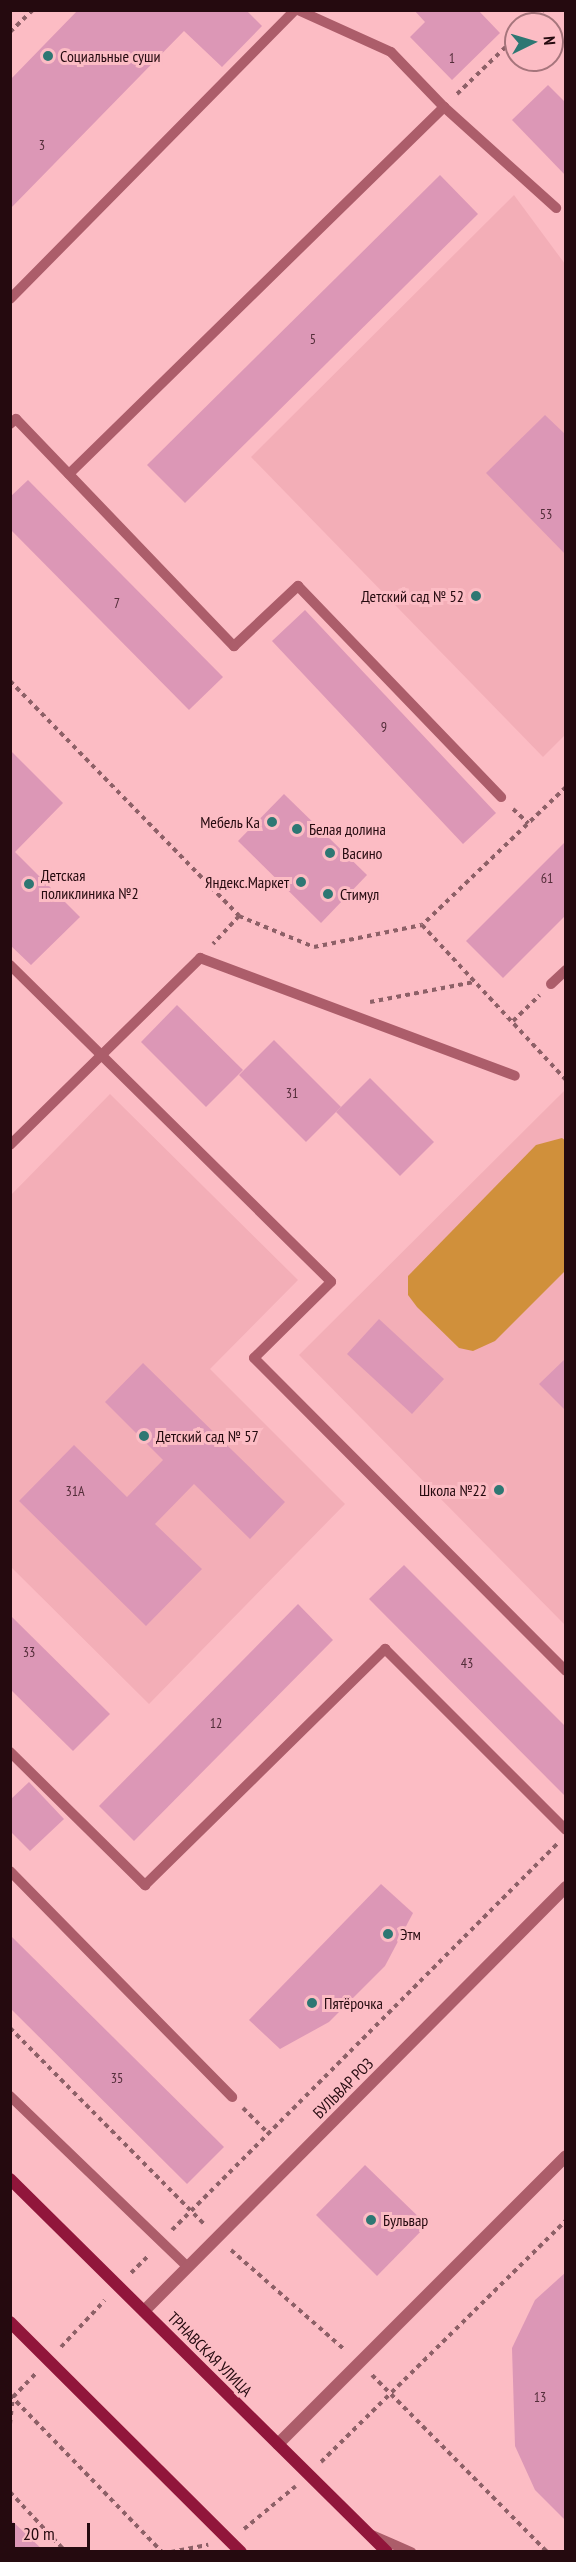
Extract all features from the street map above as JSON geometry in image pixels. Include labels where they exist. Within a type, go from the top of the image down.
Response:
[{"type":"main road","name":"ТРНАВСКАЯ УЛИЦА","points":[[10,2180],[387,2552]]},
{"type":"main road","points":[[10,2322],[241,2552]]},
{"type":"street","name":"БУЛЬВАР РОЗ","points":[[144,2311],[566,1887]]},
{"type":"street","points":[[278,2444],[566,2156]]},
{"type":"lane","points":[[10,299],[297,10],[391,52],[444,107],[556,208]]},
{"type":"lane","points":[[69,474],[444,107]]},
{"type":"lane","points":[[10,424],[16,419],[234,646],[298,586],[501,797]]},
{"type":"lane","points":[[10,1145],[200,958],[515,1076]]},
{"type":"lane","points":[[10,965],[331,1281],[254,1358],[566,1671]]},
{"type":"lane","points":[[551,984],[566,970]]},
{"type":"lane","points":[[10,1752],[145,1885],[385,1649],[566,1833]]},
{"type":"lane","points":[[10,1870],[232,2097]]},
{"type":"lane","points":[[10,2096],[188,2267]]},
{"type":"lane","points":[[369,2534],[411,2552]]},
{"type":"path","points":[[10,32],[33,10]]},
{"type":"path","points":[[444,107],[504,49]]},
{"type":"path","points":[[10,681],[239,916],[314,947],[422,925],[566,787]]},
{"type":"path","points":[[200,958],[239,916]]},
{"type":"path","points":[[422,925],[566,1080]]},
{"type":"path","points":[[335,1008],[475,982]]},
{"type":"path","points":[[513,1022],[551,984]]},
{"type":"path","points":[[10,2424],[12,2396],[190,2210],[566,1833]]},
{"type":"path","points":[[10,2028],[218,2239],[360,2363],[547,2552]]},
{"type":"path","points":[[232,2097],[268,2133]]},
{"type":"path","points":[[171,2552],[231,2541],[309,2474],[566,2220]]},
{"type":"path","points":[[12,2396],[162,2552]]},
{"type":"path","points":[[10,2492],[66,2552]]},
{"type":"shaded area","name":"Детский сад № 52","points":[[514,195],[565,264],[565,735],[543,757],[251,457]]},
{"type":"shaded area","name":"Школа №22","points":[[565,1090],[565,1625],[299,1355]]},
{"type":"shaded area","name":"Детский сад № 57","points":[[110,1094],[298,1280],[210,1369],[345,1504],[149,1704],[11,1567],[10,1196]]},
{"type":"shaded area","points":[[562,1138],[566,1141],[565,1271],[495,1341],[473,1351],[459,1348],[417,1307],[408,1295],[408,1276],[536,1145]]},
{"type":"building","points":[[78,10],[246,10],[262,26],[222,67],[184,31],[10,209],[10,80]]},
{"type":"building","points":[[414,10],[478,10],[500,33],[452,80],[410,37],[425,22]]},
{"type":"building","points":[[548,85],[566,103],[566,176],[512,120]]},
{"type":"building","points":[[440,175],[478,214],[185,503],[147,465]]},
{"type":"building","points":[[545,415],[566,435],[566,555],[486,473]]},
{"type":"building","points":[[28,480],[223,677],[189,710],[10,529],[10,497]]},
{"type":"building","points":[[305,610],[496,813],[463,844],[272,641]]},
{"type":"building","name":"Детская поликлиника №2","points":[[10,750],[63,803],[15,852],[80,917],[31,965],[10,945]]},
{"type":"building","points":[[284,794],[367,875],[321,923],[238,841]]},
{"type":"building","points":[[566,841],[566,915],[503,978],[466,941]]},
{"type":"building","points":[[177,1005],[243,1070],[206,1107],[141,1042]]},
{"type":"building","points":[[274,1040],[341,1107],[306,1142],[239,1075]]},
{"type":"building","points":[[370,1078],[434,1142],[400,1176],[336,1112]]},
{"type":"building","points":[[379,1319],[444,1379],[412,1414],[347,1354]]},
{"type":"building","points":[[566,1358],[566,1411],[539,1384]]},
{"type":"building","points":[[143,1363],[285,1502],[250,1539],[194,1484],[155,1524],[202,1569],[146,1626],[19,1501],[74,1445],[127,1497],[163,1460],[105,1402]]},
{"type":"building","points":[[404,1565],[566,1727],[566,1797],[369,1599]]},
{"type":"building","points":[[298,1604],[333,1640],[134,1841],[99,1806]]},
{"type":"building","points":[[10,1615],[110,1714],[73,1751],[10,1689]]},
{"type":"building","points":[[29,1782],[64,1819],[30,1851],[10,1831],[10,1800]]},
{"type":"building","points":[[381,1884],[413,1913],[385,1966],[329,2022],[280,2049],[249,2020]]},
{"type":"building","points":[[10,1935],[224,2147],[187,2184],[10,2008]]},
{"type":"building","name":"Бульвар","points":[[365,2165],[427,2225],[377,2276],[316,2215]]},
{"type":"building","points":[[566,2272],[566,2521],[535,2490],[515,2446],[512,2348],[535,2300]]},
{"type":"building","points":[[10,2519],[45,2552],[10,2552]]},
{"type":"place","name":"Социальные суши","points":[[48,56]]},
{"type":"place","name":"Детский сад № 52","points":[[476,596]]},
{"type":"place","name":"Мебель Ка","points":[[272,822]]},
{"type":"place","name":"Белая долина","points":[[297,829]]},
{"type":"place","name":"Васино","points":[[330,853]]},
{"type":"place","name":"Яндекс.Маркет","points":[[301,882]]},
{"type":"place","name":"Детская поликлиника №2","points":[[29,884]]},
{"type":"place","name":"Стимул","points":[[328,894]]},
{"type":"place","name":"Детский сад № 57","points":[[144,1436]]},
{"type":"place","name":"Школа №22","points":[[499,1490]]},
{"type":"place","name":"Этм","points":[[388,1934]]},
{"type":"place","name":"Пятёрочка","points":[[312,2003]]},
{"type":"place","name":"Бульвар","points":[[371,2220]]}]
